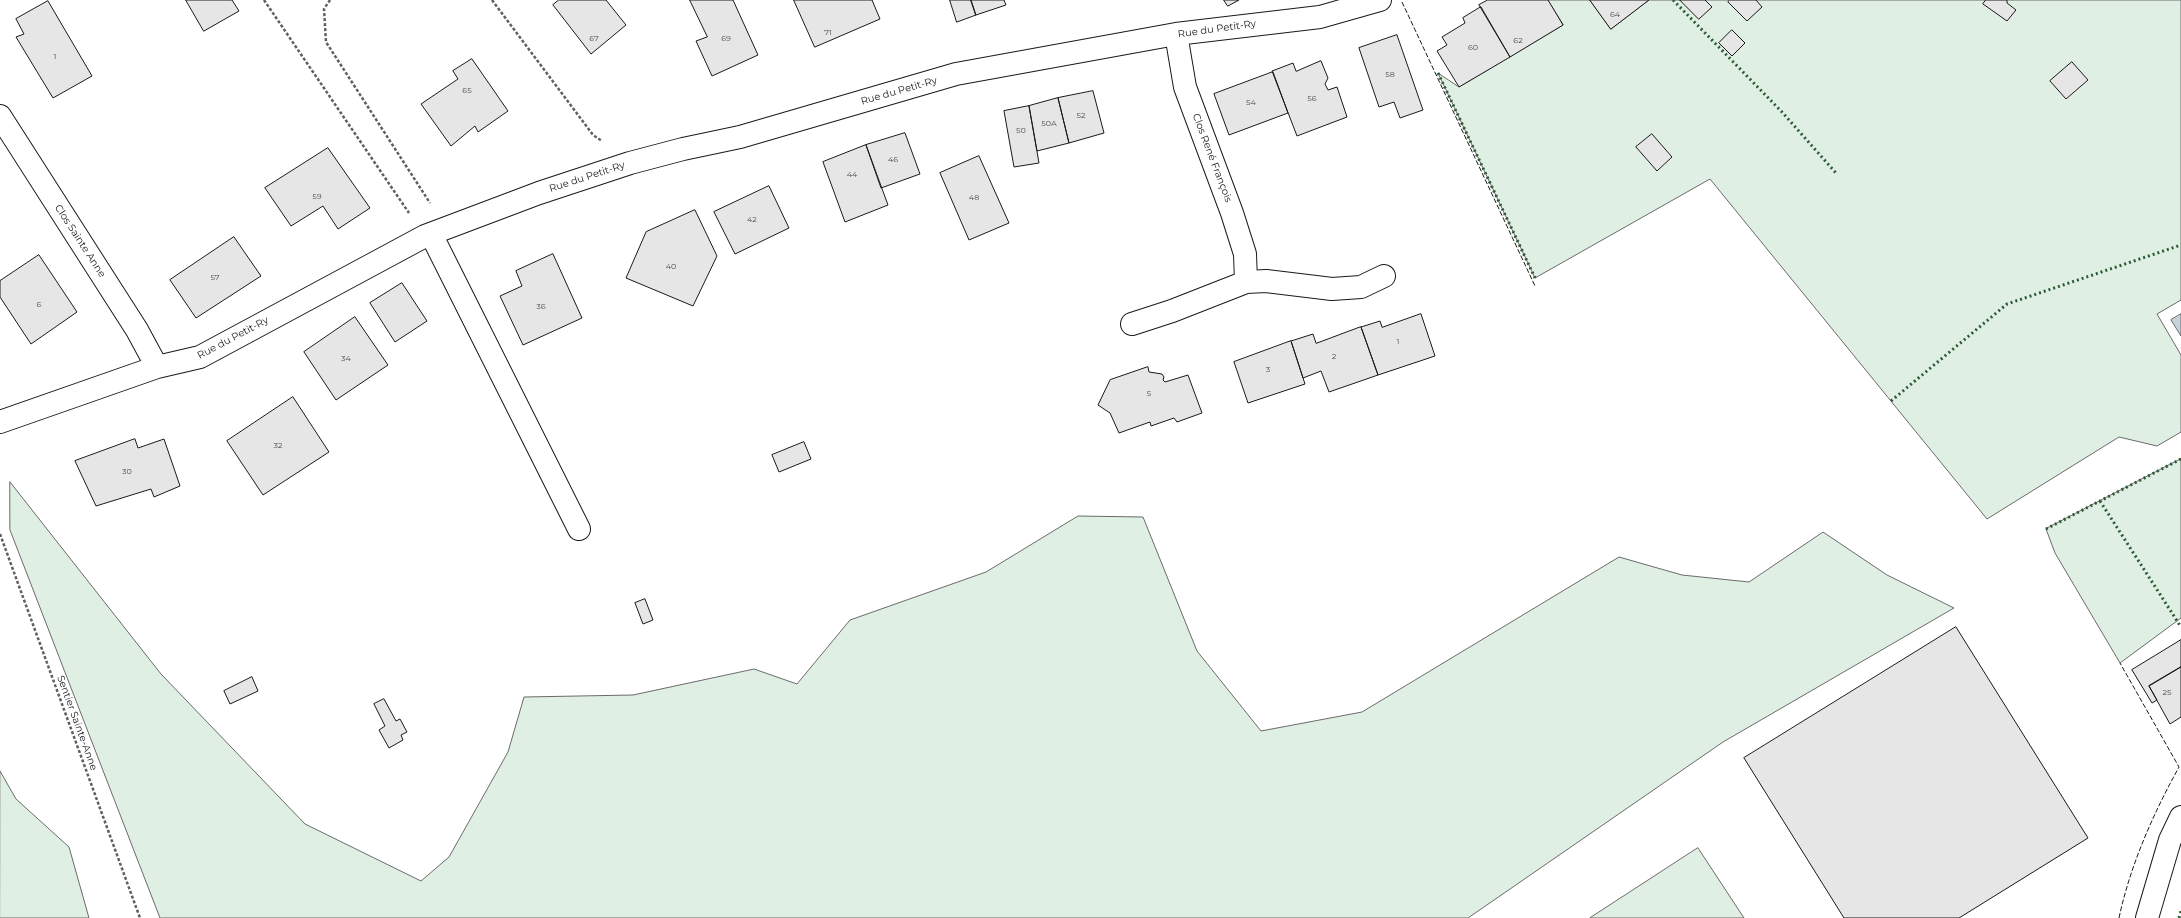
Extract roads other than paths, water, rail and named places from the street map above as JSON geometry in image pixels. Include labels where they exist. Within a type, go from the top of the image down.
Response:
[{"type":"street","name":"Rue du Petit-Ry","points":[[0,422],[157,367],[200,357],[434,233],[540,193],[630,163],[683,149],[740,137],[956,74],[1176,34],[1320,17],[1380,0]]},
{"type":"street","name":"Clos René François","points":[[1176,34],[1185,87],[1232,213],[1245,254],[1246,282]]},
{"type":"street","name":"Clos Sainte Anne","points":[[0,116],[137,330],[157,367]]},
{"type":"street","points":[[434,233],[578,529]]},
{"type":"street","points":[[1132,324],[1172,311],[1246,282],[1266,281],[1339,288],[1361,287],[1384,276]]},
{"type":"street","points":[[2147,918],[2170,840],[2181,818]]}]
